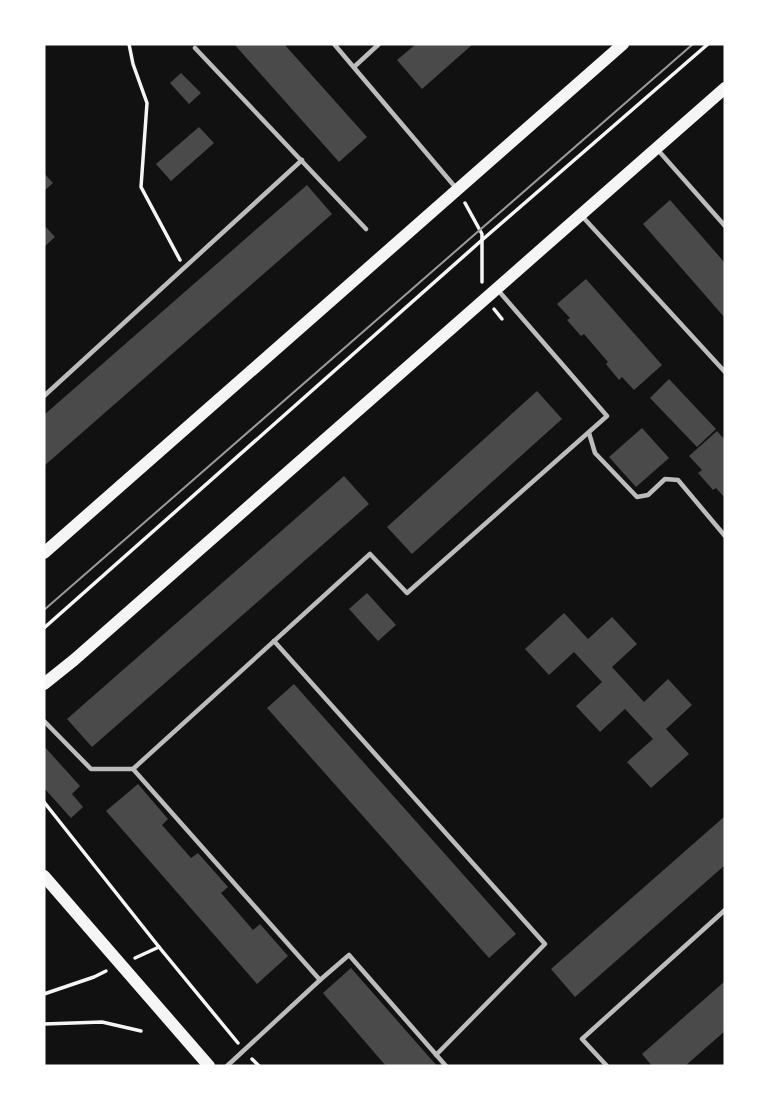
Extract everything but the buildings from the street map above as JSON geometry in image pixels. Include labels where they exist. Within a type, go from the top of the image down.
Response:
[{"type":"main road","points":[[44,553],[622,44]]},
{"type":"main road","points":[[44,684],[85,651],[725,88]]},
{"type":"main road","points":[[44,876],[209,1066]]},
{"type":"lane","points":[[334,44],[457,189]]},
{"type":"lane","points":[[354,67],[379,44]]},
{"type":"lane","points":[[195,48],[366,229]]},
{"type":"lane","points":[[657,148],[725,226]]},
{"type":"lane","points":[[44,396],[302,160]]},
{"type":"lane","points":[[581,215],[725,372]]},
{"type":"lane","points":[[44,721],[91,769],[133,769],[370,554],[407,593],[607,416],[497,289]]},
{"type":"lane","points":[[589,432],[595,453],[637,497],[648,495],[665,479],[678,480],[725,536]]},
{"type":"lane","points":[[274,641],[545,944],[436,1055]]},
{"type":"lane","points":[[133,769],[320,980]]},
{"type":"lane","points":[[607,1066],[582,1039],[725,910]]},
{"type":"lane","points":[[227,1066],[349,955],[446,1066]]},
{"type":"path","points":[[130,44],[147,103],[141,187],[184,267]]},
{"type":"path","points":[[44,628],[708,44]]},
{"type":"path","points":[[457,189],[482,234],[482,296],[502,319]]},
{"type":"path","points":[[44,802],[159,947],[259,1066]]},
{"type":"path","points":[[44,994],[94,977],[159,947]]},
{"type":"path","points":[[44,1024],[102,1022],[141,1031]]},
{"type":"tram line","points":[[44,610],[693,44]]}]
